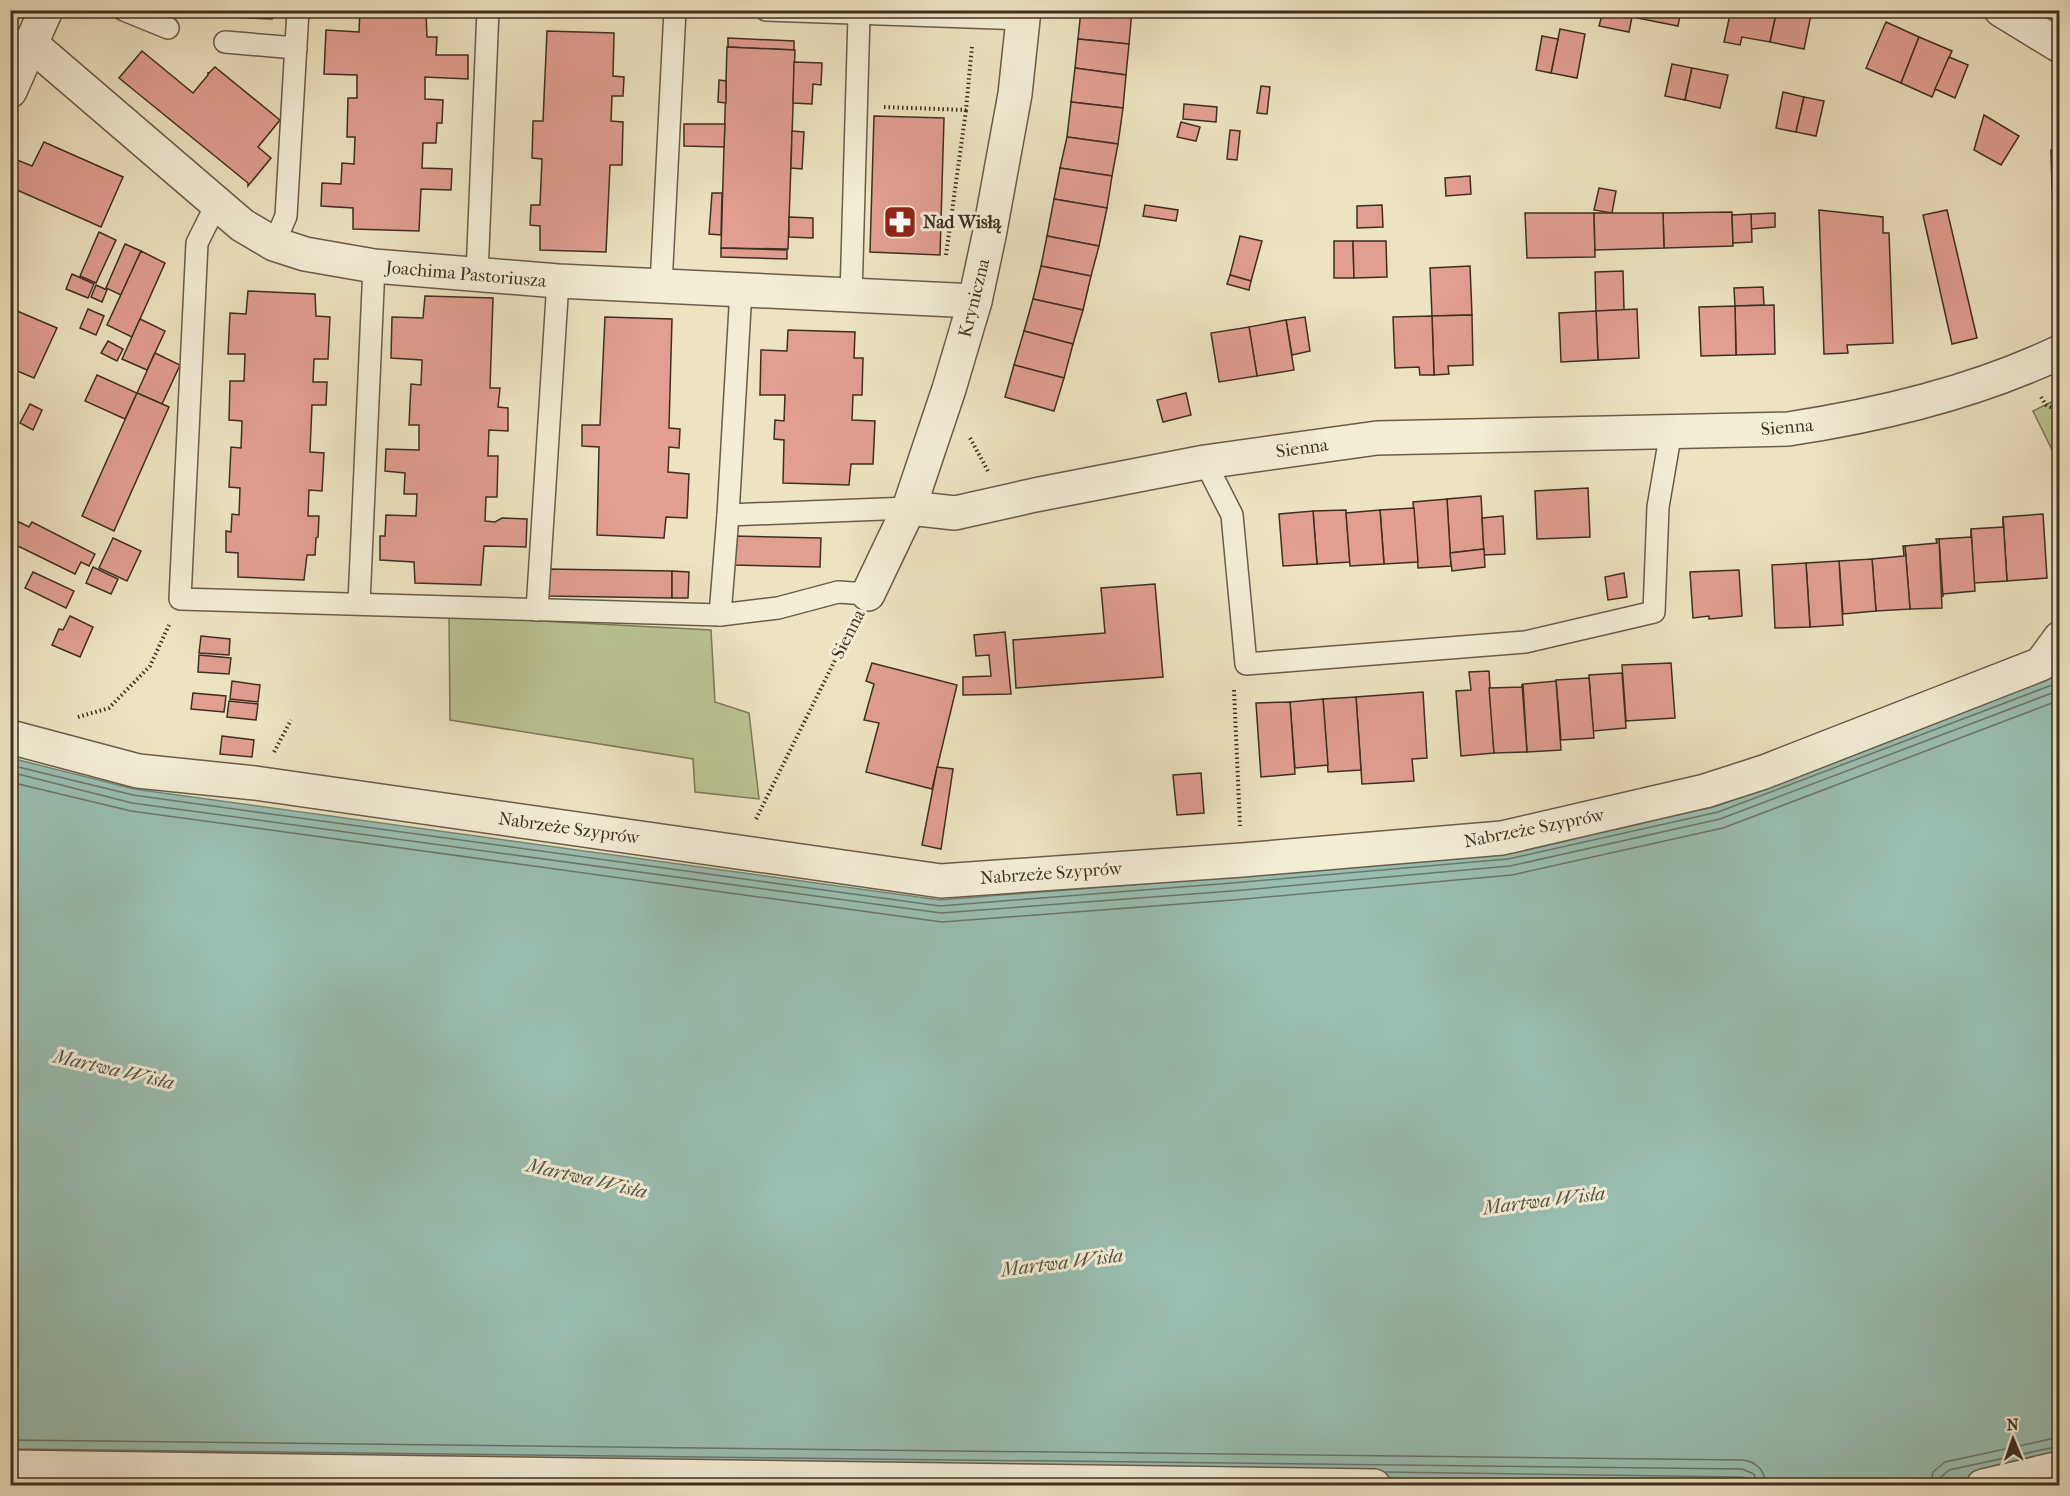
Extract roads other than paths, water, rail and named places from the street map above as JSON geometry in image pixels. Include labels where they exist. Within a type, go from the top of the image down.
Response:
[{"type":"street","points":[[10,91],[46,10]]},
{"type":"street","points":[[2001,10],[2060,46]]},
{"type":"street","name":"Kryniczna","points":[[909,508],[975,301],[1015,94],[1024,15]]},
{"type":"street","name":"Joachima Pastoriusza","points":[[31,44],[242,225],[274,244],[306,254],[374,266],[558,281],[975,301]]},
{"type":"street","name":"Sienna","points":[[868,594],[909,508],[955,513],[1205,462],[1377,438],[1788,429],[1842,421],[1908,406],[1973,387],[2023,369],[2060,352]]},
{"type":"street","name":"Nabrzeże Szyprów","points":[[10,737],[138,771],[255,783],[941,881],[1242,860],[1502,838],[1696,793],[1764,772],[2041,664],[2060,638]]},
{"type":"street","points":[[10,1467],[1374,1485]]},
{"type":"street","points":[[1983,1485],[2060,1468]]},
{"type":"lane","points":[[124,10],[168,28]]},
{"type":"lane","points":[[274,244],[286,216],[298,10]]},
{"type":"lane","points":[[477,274],[488,10]]},
{"type":"lane","points":[[661,285],[675,10]]},
{"type":"lane","points":[[766,10],[975,18],[1024,15]]},
{"type":"lane","points":[[851,296],[859,15]]},
{"type":"lane","points":[[225,42],[296,48]]},
{"type":"lane","points":[[217,203],[197,243],[180,599],[720,615],[778,608],[838,592],[868,594]]},
{"type":"lane","points":[[359,603],[374,266]]},
{"type":"lane","points":[[537,610],[558,281]]},
{"type":"lane","points":[[720,615],[741,290]]},
{"type":"lane","points":[[1205,462],[1232,515],[1246,664],[1525,642],[1654,612],[1659,507],[1671,431]]},
{"type":"lane","points":[[728,515],[909,508]]},
{"type":"water","name":"Martwa Wisła","points":[[2059,675],[2059,1459],[1943,1485],[11,1462],[11,758],[134,789],[940,900],[1507,853],[1717,806]]},
{"type":"place","name":"Nad Wisłą","points":[[900,222]]}]
